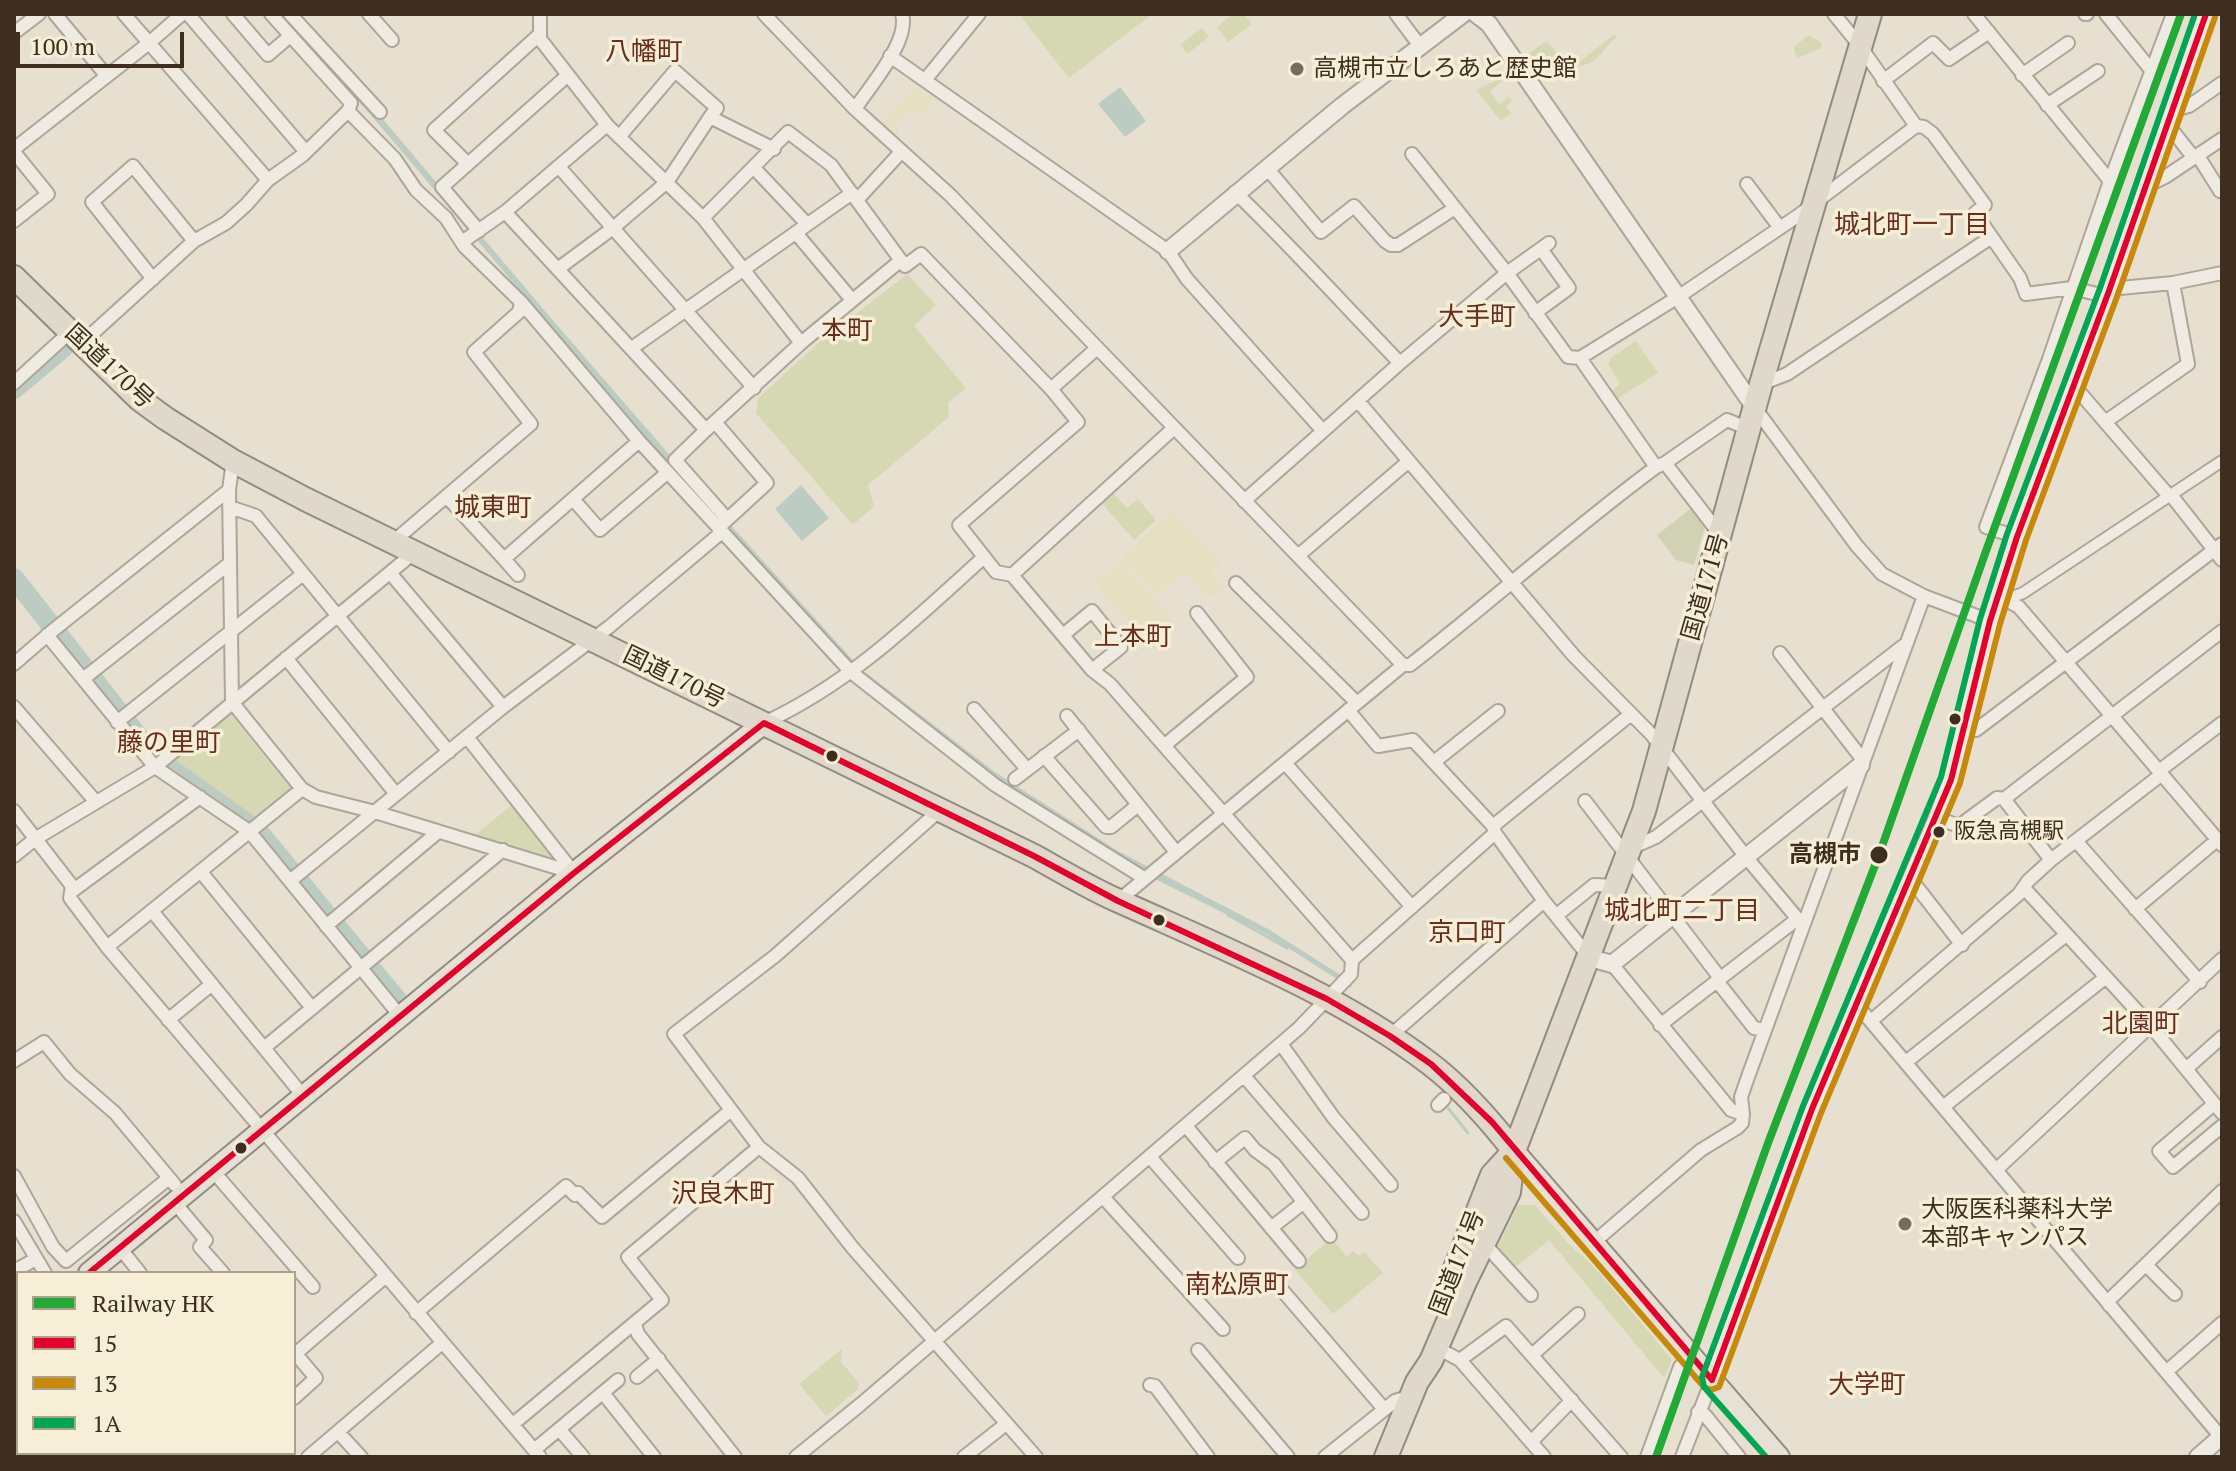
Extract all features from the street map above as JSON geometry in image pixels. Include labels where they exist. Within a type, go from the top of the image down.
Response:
[{"type":"highway","name":"国道171号","points":[[1386,1457],[1414,1389],[1437,1348],[1509,1192],[1514,1151],[1630,852],[1662,748],[1761,384],[1870,14]]},
{"type":"highway","name":"国道170号","points":[[14,277],[139,399],[233,461],[1118,901],[1339,987],[1390,1036],[1431,1064],[1465,1095],[1492,1122],[1514,1151]]},
{"type":"highway","name":"国道171号","points":[[1414,1389],[1426,1345],[1492,1175],[1514,1151]]},
{"type":"main road","points":[[92,1271],[120,1248],[173,1188],[213,1171],[574,873],[764,723]]},
{"type":"main road","points":[[1514,1151],[1779,1457]]},
{"type":"street","points":[[14,33],[39,14]]},
{"type":"street","points":[[55,14],[106,75]]},
{"type":"street","points":[[124,14],[268,180]]},
{"type":"street","points":[[14,221],[48,194],[15,148],[185,14],[306,152]]},
{"type":"street","points":[[233,14],[268,55],[304,29]]},
{"type":"street","points":[[369,14],[392,40]]},
{"type":"street","points":[[540,14],[540,39],[607,125],[703,218],[801,343]]},
{"type":"street","points":[[764,14],[855,109],[950,195],[1403,665]]},
{"type":"street","points":[[855,109],[902,35],[902,14]]},
{"type":"street","points":[[1396,14],[1420,46]]},
{"type":"street","points":[[1168,251],[1266,167],[1463,14]]},
{"type":"street","points":[[1476,14],[1489,24],[1678,297],[1752,419],[1857,546],[1882,574],[1924,596],[1990,621]]},
{"type":"street","points":[[1834,14],[1916,126]]},
{"type":"street","points":[[1974,14],[2110,181]]},
{"type":"street","points":[[2106,14],[2151,70]]},
{"type":"street","points":[[2017,537],[1986,527],[2171,20],[2159,14]]},
{"type":"street","points":[[1682,1457],[1812,1109],[1951,780],[1990,621],[2017,537],[2075,387],[2206,14]]},
{"type":"street","points":[[925,80],[977,15]]},
{"type":"street","points":[[14,383],[153,279],[194,241],[226,223],[268,180],[306,152],[348,111],[351,103],[292,38],[282,16]]},
{"type":"street","points":[[282,16],[304,29],[380,112]]},
{"type":"street","points":[[1883,81],[1933,43],[1949,59],[1989,32]]},
{"type":"street","points":[[468,164],[434,130],[540,34]]},
{"type":"street","points":[[2022,75],[2068,43]]},
{"type":"street","points":[[890,56],[1168,251],[1187,279],[1323,431]]},
{"type":"street","points":[[325,73],[336,64]]},
{"type":"street","points":[[559,268],[667,182],[717,108],[675,71],[619,137]]},
{"type":"street","points":[[2047,105],[2098,71]]},
{"type":"street","points":[[479,231],[442,187],[568,75]]},
{"type":"street","points":[[2171,118],[2222,83]]},
{"type":"street","points":[[346,97],[357,88]]},
{"type":"street","points":[[348,111],[395,159],[416,190],[446,218],[462,242],[521,302],[667,473],[722,527],[851,672],[995,785],[1148,874]]},
{"type":"street","points":[[710,117],[774,149]]},
{"type":"street","points":[[2171,118],[2222,190]]},
{"type":"street","points":[[462,242],[560,168],[607,125]]},
{"type":"street","points":[[1412,154],[1507,273],[1568,357],[1580,358],[1678,297],[1815,203],[1916,126],[1924,127],[1933,134],[1985,205],[1975,213],[2020,278],[2026,294],[2072,288],[2101,295],[2120,288],[2173,283],[2222,273]]},
{"type":"street","points":[[703,218],[788,132],[831,165],[905,266],[921,254],[1051,389],[1078,422],[959,525],[996,572],[1012,575],[1092,670],[1110,684],[1165,745],[1352,960]]},
{"type":"street","points":[[2146,186],[2222,139]]},
{"type":"street","points":[[632,348],[807,224],[855,196],[901,152]]},
{"type":"street","points":[[153,279],[92,202],[133,166],[194,241]]},
{"type":"street","points":[[1266,167],[1321,232],[1354,206],[1385,241],[1398,245],[1455,208]]},
{"type":"street","points":[[560,168],[754,388]]},
{"type":"street","points":[[754,168],[807,224]]},
{"type":"street","points":[[1747,184],[1780,228]]},
{"type":"street","points":[[1235,192],[1400,363]]},
{"type":"street","points":[[294,878],[503,707],[593,638],[722,527],[767,483],[632,348],[505,212]]},
{"type":"street","points":[[796,233],[852,300]]},
{"type":"street","points":[[1761,384],[1787,374],[1987,240],[1994,240]]},
{"type":"street","points":[[1244,501],[1400,363],[1507,273],[1545,246],[1569,288],[1535,313]]},
{"type":"street","points":[[722,527],[675,460],[801,343],[900,261]]},
{"type":"street","points":[[2105,422],[2188,364],[2173,283]]},
{"type":"street","points":[[394,541],[531,424],[474,352],[519,312],[521,302]]},
{"type":"street","points":[[1051,389],[1096,349]]},
{"type":"street","points":[[1580,358],[1660,465],[1721,535]]},
{"type":"street","points":[[1962,730],[1976,730],[2219,551],[2075,387]]},
{"type":"street","points":[[1358,401],[1574,656],[1662,748],[1799,922]]},
{"type":"street","points":[[1118,901],[1403,665],[1410,665],[1660,465],[1727,420],[1752,419]]},
{"type":"street","points":[[1012,575],[1174,428]]},
{"type":"street","points":[[504,559],[639,441]]},
{"type":"street","points":[[233,461],[229,490],[232,702],[302,789],[316,797],[574,873]]},
{"type":"street","points":[[1299,555],[1409,461]]},
{"type":"street","points":[[1996,603],[2023,593],[2222,461]]},
{"type":"street","points":[[573,499],[600,530],[667,473]]},
{"type":"street","points":[[14,664],[229,490]]},
{"type":"street","points":[[447,497],[518,575]]},
{"type":"street","points":[[230,507],[256,516],[449,752]]},
{"type":"street","points":[[14,856],[35,839],[159,763],[416,551]]},
{"type":"street","points":[[764,723],[799,706],[868,660],[984,557]]},
{"type":"street","points":[[87,676],[230,563]]},
{"type":"street","points":[[121,719],[303,574]]},
{"type":"street","points":[[391,574],[503,707]]},
{"type":"street","points":[[1236,583],[1353,707],[1378,746],[1413,740],[1494,829],[1544,901],[1590,958],[1612,964],[1731,1110],[1743,1114]]},
{"type":"street","points":[[1593,1243],[1701,1150],[1742,1123],[1741,1097],[1799,922],[1924,596]]},
{"type":"street","points":[[1996,603],[2008,601],[2019,607],[2219,838],[2135,909]]},
{"type":"street","points":[[1063,635],[1092,611],[1121,647],[1092,670]]},
{"type":"street","points":[[1165,745],[1247,677],[1197,613]]},
{"type":"street","points":[[51,631],[159,763],[200,797],[253,828],[365,965],[401,1017]]},
{"type":"street","points":[[2004,799],[2222,631]]},
{"type":"street","points":[[1630,852],[1656,837],[1907,643]]},
{"type":"street","points":[[1780,653],[1862,762]]},
{"type":"street","points":[[286,658],[396,794]]},
{"type":"street","points":[[14,707],[96,802]]},
{"type":"street","points":[[974,709],[1027,769]]},
{"type":"street","points":[[1434,762],[1498,711]]},
{"type":"street","points":[[796,1457],[1281,1044],[1351,974],[1352,960],[1494,829],[1631,714]]},
{"type":"street","points":[[1067,716],[1176,852]]},
{"type":"street","points":[[1871,1021],[1962,945],[2051,860],[2222,723]]},
{"type":"street","points":[[1015,779],[1079,730]]},
{"type":"street","points":[[467,737],[574,873]]},
{"type":"street","points":[[1044,756],[1106,827],[1111,827],[1138,805]]},
{"type":"street","points":[[1612,964],[1862,762]]},
{"type":"street","points":[[1285,763],[1412,907]]},
{"type":"street","points":[[107,947],[302,789]]},
{"type":"street","points":[[71,892],[200,797]]},
{"type":"street","points":[[1937,818],[1959,826],[1997,798],[2004,799],[2051,860]]},
{"type":"street","points":[[1585,801],[1630,852],[1754,1028],[1765,1030]]},
{"type":"street","points":[[940,810],[775,956],[674,1034],[759,1147],[798,1178],[933,1342],[1036,1457]]},
{"type":"street","points":[[14,811],[72,886],[70,898],[107,947],[537,1453],[559,1429],[618,1380]]},
{"type":"street","points":[[330,922],[438,832]]},
{"type":"street","points":[[2076,841],[2200,982]]},
{"type":"street","points":[[264,1048],[503,850]]},
{"type":"street","points":[[201,872],[312,1008]]},
{"type":"street","points":[[1910,878],[1962,945]]},
{"type":"street","points":[[1557,915],[1594,885],[1618,886]]},
{"type":"street","points":[[2024,888],[2150,1025],[2218,1109],[2159,1151],[2173,1167],[2222,1126]]},
{"type":"street","points":[[1390,1036],[1544,901]]},
{"type":"street","points":[[152,911],[304,1097]]},
{"type":"street","points":[[1660,1025],[1718,979],[1799,922]]},
{"type":"street","points":[[1906,1062],[2066,935]]},
{"type":"street","points":[[1996,1170],[2222,959]]},
{"type":"street","points":[[1943,1107],[2106,977]]},
{"type":"street","points":[[168,1020],[212,984]]},
{"type":"street","points":[[1857,1005],[2221,1437]]},
{"type":"street","points":[[2186,1069],[2222,1037]]},
{"type":"street","points":[[14,1061],[44,1042],[70,1074],[115,1113],[173,1188],[206,1240],[200,1247],[221,1271]]},
{"type":"street","points":[[1281,1044],[1333,1117],[1391,1185]]},
{"type":"street","points":[[1244,1076],[1362,1213]]},
{"type":"street","points":[[416,1313],[566,1186],[575,1195],[578,1193],[602,1217],[731,1110]]},
{"type":"street","points":[[1186,1126],[1299,1261]]},
{"type":"street","points":[[1215,1162],[1245,1138],[1274,1164],[1330,1236]]},
{"type":"street","points":[[513,1424],[662,1300],[628,1257],[759,1147]]},
{"type":"street","points":[[1150,1157],[1238,1258]]},
{"type":"street","points":[[213,1171],[313,1287]]},
{"type":"street","points":[[14,1176],[53,1247],[66,1261],[173,1188]]},
{"type":"street","points":[[2107,1302],[2222,1191]]},
{"type":"street","points":[[1103,1197],[1223,1329]]},
{"type":"street","points":[[1271,1228],[1304,1202]]},
{"type":"street","points":[[14,1221],[44,1271]]},
{"type":"street","points":[[1482,1246],[1491,1251],[1531,1295]]},
{"type":"street","points":[[120,1248],[138,1271]]},
{"type":"street","points":[[14,1271],[36,1259]]},
{"type":"street","points":[[2146,1265],[2175,1294]]},
{"type":"street","points":[[296,1352],[385,1277]]},
{"type":"street","points":[[1276,1283],[1384,1409]]},
{"type":"street","points":[[2107,1302],[2221,1437]]},
{"type":"street","points":[[1532,1355],[1578,1314]]},
{"type":"street","points":[[2166,1372],[2222,1323]]},
{"type":"street","points":[[635,1324],[638,1334],[735,1457]]},
{"type":"street","points":[[1460,1360],[1506,1326],[1621,1457]]},
{"type":"street","points":[[308,1457],[442,1343]]},
{"type":"street","points":[[1437,1348],[1460,1360],[1544,1457]]},
{"type":"street","points":[[1198,1350],[1288,1457]]},
{"type":"street","points":[[296,1356],[316,1378],[296,1396]]},
{"type":"street","points":[[1647,1457],[1680,1367],[1691,1356]]},
{"type":"street","points":[[637,1377],[659,1359]]},
{"type":"street","points":[[1150,1385],[1155,1386],[1208,1457]]},
{"type":"street","points":[[1325,1457],[1414,1389]]},
{"type":"street","points":[[603,1393],[654,1457]]},
{"type":"street","points":[[1531,1442],[1572,1400]]},
{"type":"street","points":[[1698,1412],[1705,1415],[1739,1457]]},
{"type":"street","points":[[964,1457],[1006,1424]]},
{"type":"street","points":[[559,1429],[583,1457]]},
{"type":"street","points":[[338,1432],[361,1457]]},
{"type":"street","points":[[2198,1457],[2221,1437]]},
{"type":"shaded area","points":[[278,14],[288,14],[371,105],[718,511],[861,669],[995,772],[1118,851],[1268,929],[1350,981],[1352,987],[1266,934],[1143,873],[996,780],[860,676],[640,432],[370,114]]},
{"type":"shaded area","points":[[916,85],[933,97],[921,114],[907,111],[896,121],[898,132],[894,136],[882,124]]},
{"type":"shaded area","points":[[1120,87],[1146,121],[1125,137],[1098,104]]},
{"type":"shaded area","points":[[801,485],[829,518],[802,541],[775,509]]},
{"type":"shaded area","points":[[1173,511],[1221,564],[1211,572],[1224,587],[1211,599],[1185,570],[1156,596],[1121,557]]},
{"type":"shaded area","points":[[1121,560],[1178,627],[1151,649],[1095,582]]},
{"type":"green space","points":[[1019,14],[1152,14],[1069,78]]},
{"type":"green space","points":[[1233,14],[1244,14],[1252,24],[1228,42],[1217,27]]},
{"type":"green space","points":[[1202,28],[1209,37],[1187,54],[1180,45]]},
{"type":"green space","points":[[1615,34],[1617,37],[1589,64],[1574,66]]},
{"type":"green space","points":[[1809,35],[1822,43],[1821,48],[1798,58],[1794,52],[1795,46]]},
{"type":"green space","points":[[1546,41],[1558,54],[1538,69],[1528,54]]},
{"type":"green space","points":[[1500,78],[1501,82],[1490,91],[1499,105],[1509,97],[1512,101],[1506,106],[1511,114],[1501,121],[1476,90]]},
{"type":"green space","points":[[907,274],[936,305],[914,326],[966,388],[948,403],[949,417],[868,485],[874,506],[853,525],[756,413],[758,398],[815,346]]},
{"type":"green space","points":[[1636,341],[1658,373],[1617,399],[1612,391],[1620,384],[1608,364],[1612,357]]},
{"type":"green space","points":[[1112,492],[1127,508],[1138,499],[1156,520],[1134,540],[1101,502]]},
{"type":"green space","points":[[1694,506],[1706,523],[1694,565],[1676,560],[1657,535]]},
{"type":"green space","points":[[226,715],[231,715],[290,787],[290,792],[254,820],[168,763]]},
{"type":"green space","points":[[513,804],[554,854],[550,858],[475,835]]},
{"type":"green space","points":[[1518,1205],[1535,1205],[1596,1269],[1672,1360],[1664,1378],[1549,1240],[1512,1270],[1496,1251]]},
{"type":"green space","points":[[1331,1239],[1347,1256],[1353,1251],[1359,1256],[1364,1252],[1383,1273],[1333,1314],[1294,1269]]},
{"type":"green space","points":[[842,1349],[841,1362],[859,1383],[857,1390],[826,1416],[799,1384]]},
{"type":"waterway","points":[[14,389],[63,348]]},
{"type":"waterway","points":[[14,578],[155,758],[259,832],[399,1002]]},
{"type":"waterway","points":[[1228,915],[1287,948]]},
{"type":"waterway","points":[[1448,1108],[1468,1133]]},
{"type":"rail line","name":"HK","points":[[1656,1457],[1768,1143],[1879,855],[2181,14]]},
{"type":"transit line","name":"1A","points":[[1766,1457],[1704,1387],[1702,1377],[1803,1106],[1941,777],[1980,619],[2007,534],[2100,288],[2195,14]]},
{"type":"transit line","name":"15","points":[[91,1271],[574,873],[764,723],[1034,856],[1118,901],[1327,999],[1431,1064],[1492,1122],[1712,1380],[1812,1109],[1951,780],[1990,621],[2017,537],[2109,291],[2206,14]]},
{"type":"transit line","name":"13","points":[[1506,1158],[1704,1387],[1711,1390],[1719,1387],[1821,1113],[1960,783],[2000,624],[2026,540],[2118,294],[2215,17]]},
{"type":"place","name":"高槻市立しろあと歴史館","points":[[1297,69]]},
{"type":"place","name":"阪急高槻駅","points":[[1939,832]]},
{"type":"place","name":"高槻市","points":[[1879,855]]},
{"type":"place","name":"大阪医科薬科大学 本部キャンパス","points":[[1905,1224]]},
{"type":"district","name":"八幡町","points":[[644,53]]},
{"type":"district","name":"城北町一丁目","points":[[1912,226]]},
{"type":"district","name":"大手町","points":[[1477,318]]},
{"type":"district","name":"本町","points":[[847,332]]},
{"type":"district","name":"城東町","points":[[493,509]]},
{"type":"district","name":"上本町","points":[[1133,638]]},
{"type":"district","name":"藤の里町","points":[[169,744]]},
{"type":"district","name":"城北町二丁目","points":[[1682,912]]},
{"type":"district","name":"京口町","points":[[1467,934]]},
{"type":"district","name":"北園町","points":[[2141,1025]]},
{"type":"district","name":"沢良木町","points":[[723,1195]]},
{"type":"district","name":"南松原町","points":[[1237,1286]]},
{"type":"district","name":"大学町","points":[[1867,1386]]}]
